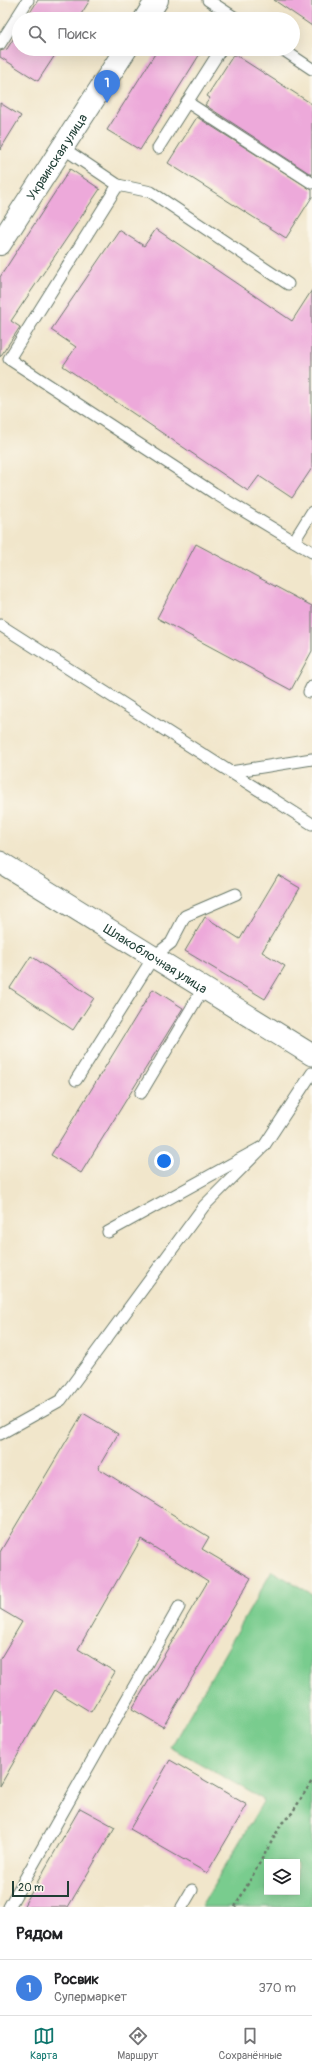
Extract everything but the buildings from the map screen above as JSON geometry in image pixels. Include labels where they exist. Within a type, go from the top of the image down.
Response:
[{"type":"main road","points":[[149,12],[157,0]]},
{"type":"main road","name":"Украинская улица","points":[[0,244],[122,56]]},
{"type":"street","name":"Шлакоблочная улица","points":[[2,867],[154,956],[312,1055]]},
{"type":"lane","points":[[20,12],[28,0]]},
{"type":"lane","points":[[208,0],[226,12]]},
{"type":"lane","points":[[0,44],[12,25]]},
{"type":"lane","points":[[158,148],[217,56]]},
{"type":"lane","points":[[292,56],[312,69]]},
{"type":"lane","points":[[187,102],[312,183]]},
{"type":"lane","points":[[63,148],[118,184],[151,192],[288,284]]},
{"type":"lane","points":[[118,184],[9,359],[214,493],[312,552]]},
{"type":"lane","points":[[294,540],[312,512]]},
{"type":"lane","points":[[0,625],[312,824]]},
{"type":"lane","points":[[231,772],[312,759]]},
{"type":"lane","points":[[76,1080],[154,956],[171,943],[185,916],[236,894]]},
{"type":"lane","points":[[140,1093],[204,987]]},
{"type":"lane","points":[[0,1434],[61,1400],[204,1206],[264,1146],[312,1072]]},
{"type":"lane","points":[[108,1232],[264,1146]]},
{"type":"lane","points":[[9,1907],[179,1607]]},
{"type":"lane","points":[[182,1907],[192,1890]]},
{"type":"path","points":[[235,1907],[282,1823],[292,1813],[312,1781]]},
{"type":"green space","points":[[272,1571],[312,1594],[312,1907],[201,1907],[264,1800],[171,1747]]},
{"type":"place","name":"Росвик","points":[[107,103]]}]
